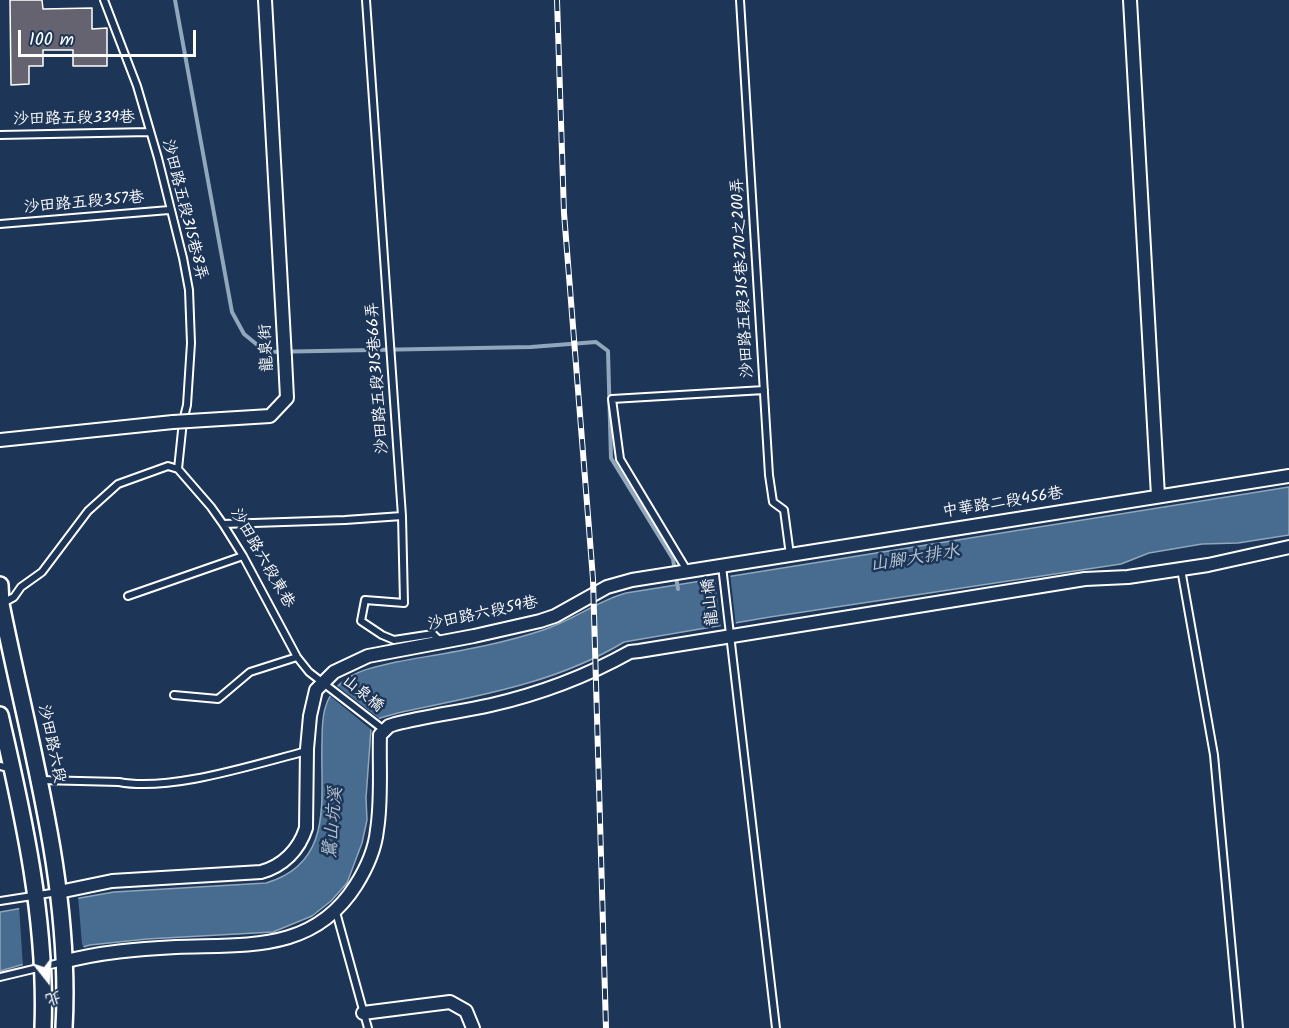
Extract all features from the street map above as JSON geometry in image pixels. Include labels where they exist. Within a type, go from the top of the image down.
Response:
[{"type":"street","name":"龍泉街","points":[[0,440],[173,422],[270,416],[287,398],[265,0]]},
{"type":"street","points":[[1130,0],[1158,496]]},
{"type":"street","name":"中華路二段456巷","points":[[722,566],[1289,476]]},
{"type":"street","points":[[64,1028],[63,960],[121,951],[273,942],[306,931],[336,912],[361,878],[372,853],[377,830],[380,735],[395,724],[492,705],[525,696],[575,679],[630,652],[1085,579],[1128,577],[1208,566],[1289,547]]},
{"type":"street","name":"沙田路六段59巷","points":[[324,681],[334,672],[368,656],[540,621],[555,616],[607,587],[622,582],[722,566]]},
{"type":"street","name":"沙田路六段","points":[[0,585],[1,604],[39,780],[59,892],[63,960]]},
{"type":"street","points":[[59,892],[106,881],[249,873],[269,870],[287,859],[303,839],[306,828],[310,716],[316,690],[324,681]]},
{"type":"street","points":[[0,715],[6,768],[22,809],[37,896],[44,995],[43,1028]]},
{"type":"street","points":[[363,1013],[450,1002],[466,1011],[473,1028]]},
{"type":"lane","name":"沙田路五段315巷8弄","points":[[104,0],[137,86],[158,158],[189,290],[191,343],[187,405],[178,469]]},
{"type":"lane","name":"沙田路五段315巷66弄","points":[[366,0],[402,516],[404,603],[365,600],[361,621],[394,640],[433,634],[441,642]]},
{"type":"lane","name":"沙田路五段315巷270之200弄","points":[[688,572],[620,459],[612,399],[764,390],[740,0]]},
{"type":"lane","name":"沙田路五段339巷","points":[[0,135],[149,132]]},
{"type":"lane","name":"沙田路五段357巷","points":[[0,224],[169,210]]},
{"type":"lane","points":[[764,390],[773,502],[784,510],[790,555]]},
{"type":"lane","points":[[1,604],[14,597],[21,587],[42,572],[88,511],[118,484],[168,466],[178,469]]},
{"type":"lane","name":"沙田路六段東巷","points":[[178,469],[223,524],[243,556],[297,657],[309,672],[324,681]]},
{"type":"lane","points":[[223,524],[402,516]]},
{"type":"lane","points":[[128,596],[243,556]]},
{"type":"lane","name":"龍山橋","points":[[722,566],[776,1028]]},
{"type":"lane","points":[[1181,569],[1214,755],[1239,1028]]},
{"type":"lane","points":[[174,695],[218,699],[250,672],[297,657]]},
{"type":"lane","name":"山泉橋","points":[[324,681],[384,730]]},
{"type":"lane","points":[[39,780],[163,783],[196,778],[307,751]]},
{"type":"lane","points":[[0,901],[59,892]]},
{"type":"lane","points":[[336,912],[368,1028]]},
{"type":"lane","points":[[0,977],[63,960]]},
{"type":"water","points":[[1289,487],[1289,535],[1238,543],[1202,544],[1149,553],[1121,564],[770,617],[624,642],[571,668],[543,678],[486,694],[380,718],[371,729],[366,798],[367,820],[362,843],[347,883],[331,901],[312,916],[273,932],[147,939],[90,945],[0,971],[0,912],[114,892],[266,883],[288,873],[304,860],[314,844],[322,806],[322,725],[327,702],[341,683],[360,672],[396,662],[470,649],[525,636],[564,622],[626,593]]},
{"type":"pier","points":[[730,573],[736,626],[721,629],[715,576]]},
{"type":"pier","points":[[336,685],[382,721],[373,731],[329,695]]},
{"type":"pier","points":[[80,894],[78,896],[82,944],[85,950],[23,968],[19,905]]},
{"type":"building","points":[[10,0],[42,0],[43,9],[92,8],[92,29],[107,28],[107,66],[73,66],[73,50],[43,50],[43,66],[29,66],[29,84],[11,85]]},
{"type":"waterway","points":[[175,0],[232,312],[244,334],[266,352],[531,347],[596,342],[608,351],[611,458],[673,559],[678,589]]},
{"type":"railway","points":[[557,0],[564,213],[593,579],[606,1028]]},
{"type":"water label","name":"山腳大排水","points":[[915,560]]},
{"type":"water label","name":"鷺山坑溪","points":[[335,823]]}]
